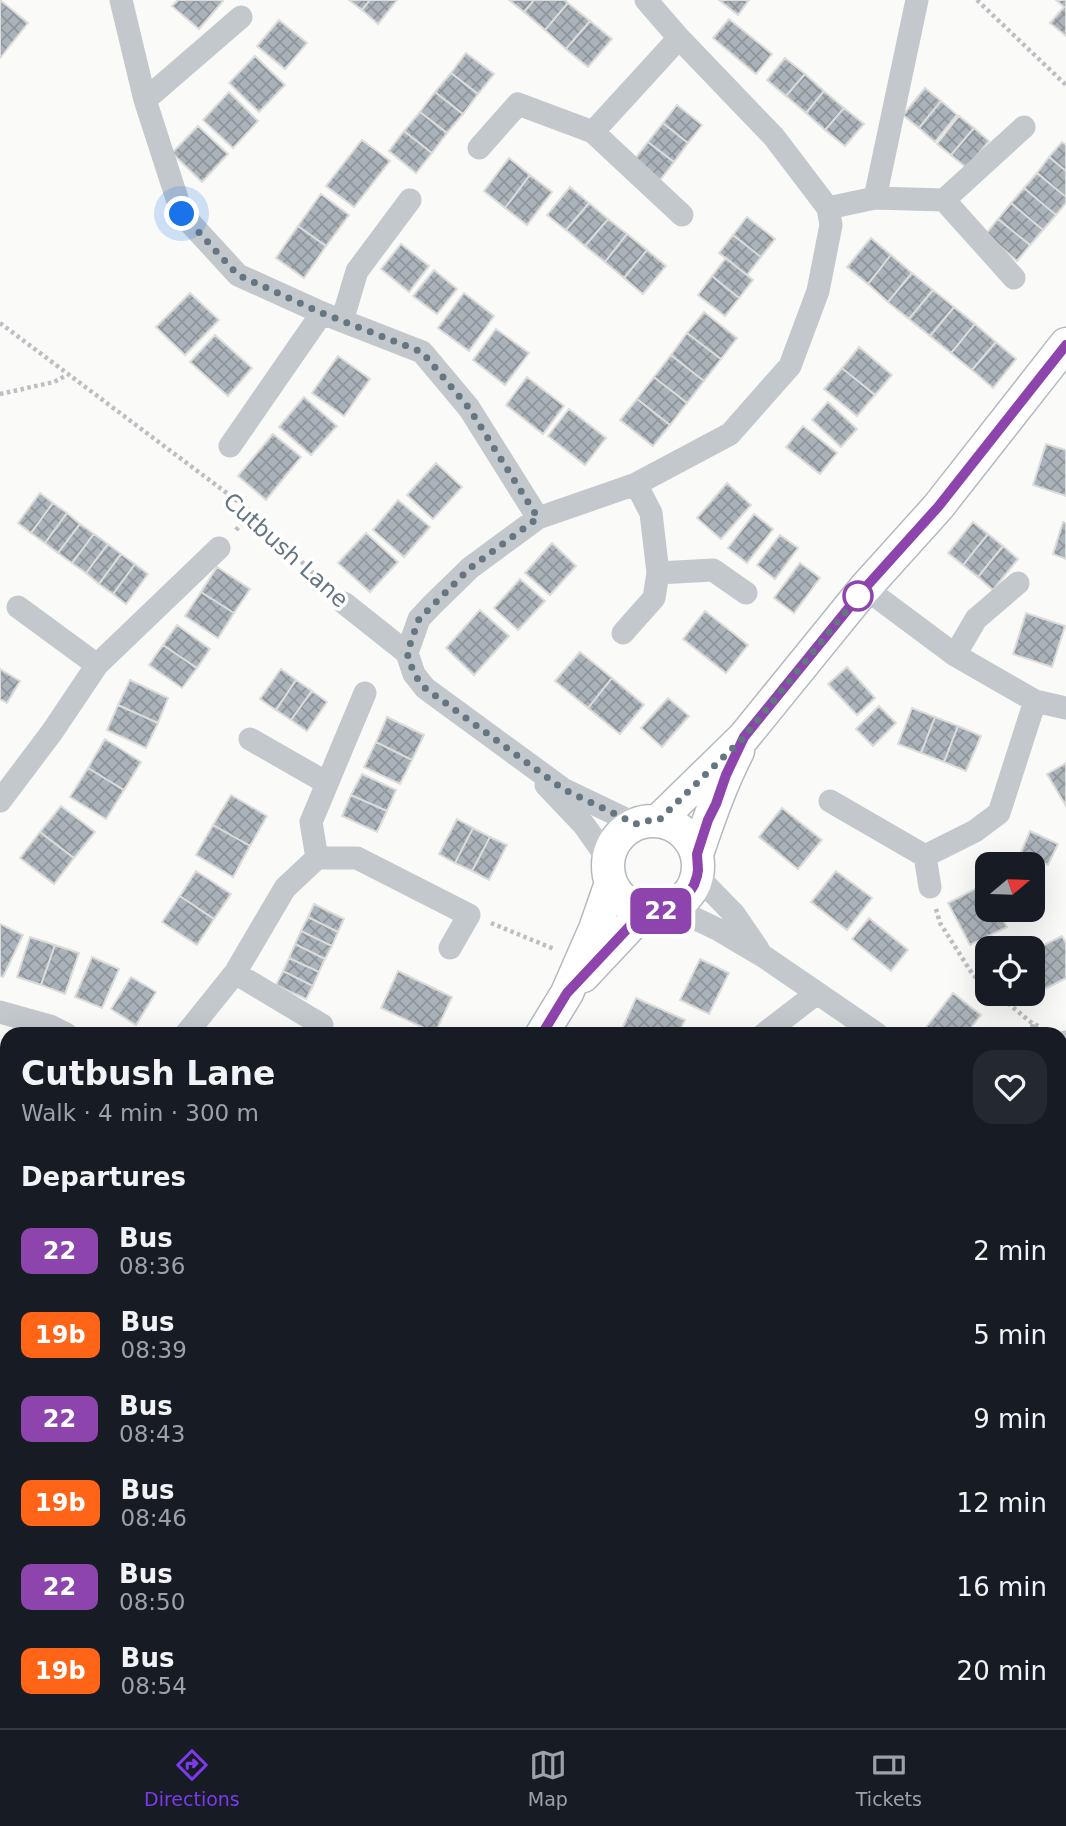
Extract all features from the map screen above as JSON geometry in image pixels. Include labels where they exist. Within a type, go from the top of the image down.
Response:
[{"type":"street","points":[[121,0],[145,100],[182,214],[238,275],[332,317],[422,352],[469,408],[538,518]]},
{"type":"street","points":[[407,653],[419,619],[431,606],[470,568],[538,518],[636,484],[730,434],[790,366],[818,291],[831,225],[828,208],[774,137],[646,0]]},
{"type":"street","points":[[875,198],[917,0]]},
{"type":"street","points":[[145,100],[242,17]]},
{"type":"street","points":[[593,132],[679,38]]},
{"type":"street","points":[[479,148],[518,104],[593,132],[682,215]]},
{"type":"street","points":[[944,201],[1024,127]]},
{"type":"street","points":[[828,208],[875,198],[944,201],[1014,278]]},
{"type":"street","points":[[230,446],[332,317],[357,271],[410,200]]},
{"type":"street","points":[[546,1027],[567,993],[595,929],[615,839],[627,828],[648,822],[744,737],[865,588],[938,507],[1066,345]]},
{"type":"street","points":[[623,633],[654,598],[658,573],[651,513],[636,484]]},
{"type":"street","points":[[0,801],[52,732],[97,665],[219,548]]},
{"type":"street","points":[[658,573],[713,570],[746,593]]},
{"type":"street","points":[[955,655],[976,619],[1018,583]]},
{"type":"street","points":[[865,588],[955,655],[1035,701],[1066,708]]},
{"type":"street","name":"Cutbush Lane","points":[[344,603],[407,653],[414,674],[425,688],[563,789],[648,822]]},
{"type":"street","points":[[18,607],[97,665]]},
{"type":"street","points":[[317,858],[311,822],[365,693]]},
{"type":"street","points":[[925,856],[975,831],[999,813],[1035,701]]},
{"type":"street","points":[[567,993],[658,909],[686,898],[694,885],[697,865],[726,775],[744,737]]},
{"type":"street","points":[[250,739],[327,783]]},
{"type":"street","name":"Cutbush Lane","points":[[526,761],[584,825],[609,871]]},
{"type":"street","points":[[830,801],[925,856]]},
{"type":"street","points":[[648,822],[678,828],[690,839],[697,865],[763,956]]},
{"type":"street","points":[[925,856],[930,887]]},
{"type":"street","points":[[192,1027],[235,972],[285,888],[317,858],[357,858],[469,915],[450,948]]},
{"type":"street","points":[[609,871],[617,894],[628,905],[658,909],[719,930],[763,956],[867,1027]]},
{"type":"street","points":[[235,972],[322,1025]]},
{"type":"street","points":[[773,1027],[817,993]]},
{"type":"street","points":[[0,1012],[52,1027]]},
{"type":"path","points":[[977,0],[1066,85]]},
{"type":"path","name":"Cutbush Lane","points":[[0,323],[252,512],[344,603]]},
{"type":"path","points":[[0,394],[54,382],[67,375]]},
{"type":"path","points":[[930,887],[940,923],[975,977]]},
{"type":"path","points":[[469,915],[555,949]]},
{"type":"path","points":[[1011,1006],[1038,1027]]},
{"type":"building","points":[[0,0],[28,23],[0,58]]},
{"type":"building","points":[[178,0],[223,1],[199,29],[172,6]]},
{"type":"building","points":[[349,0],[370,0],[362,10]]},
{"type":"building","points":[[370,0],[397,0],[378,24],[362,10]]},
{"type":"building","points":[[509,0],[534,0],[524,12]]},
{"type":"building","points":[[534,0],[565,0],[568,3],[545,30],[524,12]]},
{"type":"building","points":[[719,0],[749,0],[738,15]]},
{"type":"building","points":[[1056,0],[1066,0],[1066,36],[1050,23],[1064,7]]},
{"type":"building","points":[[568,3],[590,21],[566,49],[545,30]]},
{"type":"building","points":[[729,19],[772,54],[756,74],[713,38]]},
{"type":"building","points":[[279,20],[307,43],[285,69],[257,46]]},
{"type":"building","points":[[590,21],[612,39],[588,67],[566,49]]},
{"type":"building","points":[[466,53],[494,74],[478,94],[451,73]]},
{"type":"building","points":[[255,56],[285,85],[259,112],[229,83]]},
{"type":"building","points":[[785,58],[805,74],[786,96],[767,80]]},
{"type":"building","points":[[451,73],[478,94],[463,114],[435,92]]},
{"type":"building","points":[[805,74],[824,91],[806,113],[786,96]]},
{"type":"building","points":[[925,88],[941,101],[919,128],[903,115]]},
{"type":"building","points":[[824,91],[844,108],[825,130],[806,113]]},
{"type":"building","points":[[229,92],[258,121],[233,148],[203,120]]},
{"type":"building","points":[[435,92],[463,114],[447,133],[420,112]]},
{"type":"building","points":[[941,101],[957,115],[935,142],[919,128]]},
{"type":"building","points":[[677,105],[702,125],[688,143],[663,123]]},
{"type":"building","points":[[844,108],[864,124],[845,146],[825,130]]},
{"type":"building","points":[[420,112],[447,133],[432,153],[404,131]]},
{"type":"building","points":[[959,116],[974,128],[951,155],[937,144]]},
{"type":"building","points":[[663,123],[688,143],[674,162],[648,142]]},
{"type":"building","points":[[198,126],[228,154],[202,182],[172,153]]},
{"type":"building","points":[[974,128],[989,141],[967,168],[951,155]]},
{"type":"building","points":[[404,131],[432,153],[416,173],[389,151]]},
{"type":"building","points":[[362,140],[390,161],[354,207],[326,186]]},
{"type":"building","points":[[648,142],[674,162],[660,180],[634,160]]},
{"type":"building","points":[[1062,142],[1066,145],[1066,171],[1049,157]]},
{"type":"building","points":[[1049,157],[1066,171],[1066,197],[1037,173]]},
{"type":"building","points":[[509,158],[530,175],[505,208],[484,191]]},
{"type":"building","points":[[1037,173],[1066,197],[1066,203],[1056,215],[1024,188]]},
{"type":"building","points":[[530,175],[552,192],[527,225],[505,208]]},
{"type":"building","points":[[570,187],[589,203],[566,230],[547,215]]},
{"type":"building","points":[[1024,188],[1056,215],[1043,230],[1011,203]]},
{"type":"building","points":[[321,194],[349,215],[326,246],[298,226]]},
{"type":"building","points":[[589,203],[608,219],[585,246],[566,230]]},
{"type":"building","points":[[1011,203],[1043,230],[1030,245],[998,219]]},
{"type":"building","points":[[747,217],[775,239],[761,257],[733,235]]},
{"type":"building","points":[[608,219],[627,234],[605,262],[585,246]]},
{"type":"building","points":[[998,219],[1030,245],[1017,261],[986,234]]},
{"type":"building","points":[[298,226],[326,246],[304,278],[276,258]]},
{"type":"building","points":[[627,234],[647,250],[624,278],[605,262]]},
{"type":"building","points":[[733,235],[761,257],[747,275],[719,253]]},
{"type":"building","points":[[871,238],[891,255],[868,284],[847,267]]},
{"type":"building","points":[[401,244],[429,266],[409,292],[381,269]]},
{"type":"building","points":[[647,250],[666,266],[643,294],[624,278]]},
{"type":"building","points":[[891,255],[912,273],[888,302],[868,284]]},
{"type":"building","points":[[726,258],[753,280],[739,298],[712,276]]},
{"type":"building","points":[[434,270],[457,289],[437,314],[413,296]]},
{"type":"building","points":[[912,273],[933,290],[909,319],[888,302]]},
{"type":"building","points":[[712,276],[739,298],[725,316],[698,295]]},
{"type":"building","points":[[933,290],[954,307],[930,336],[909,319]]},
{"type":"building","points":[[190,293],[219,320],[185,355],[156,327]]},
{"type":"building","points":[[464,293],[494,316],[469,351],[438,328]]},
{"type":"building","points":[[954,307],[975,324],[951,353],[930,336]]},
{"type":"building","points":[[704,312],[737,338],[721,359],[687,333]]},
{"type":"building","points":[[975,324],[996,342],[972,370],[951,353]]},
{"type":"building","points":[[496,329],[529,353],[505,385],[473,360]]},
{"type":"building","points":[[687,333],[721,359],[704,381],[671,355]]},
{"type":"building","points":[[215,335],[252,368],[228,396],[190,362]]},
{"type":"building","points":[[996,342],[1016,359],[993,388],[972,370]]},
{"type":"building","points":[[859,347],[892,375],[875,395],[842,368]]},
{"type":"building","points":[[671,355],[704,381],[687,403],[654,377]]},
{"type":"building","points":[[338,356],[370,379],[344,416],[312,393]]},
{"type":"building","points":[[842,368],[875,395],[857,416],[824,389]]},
{"type":"building","points":[[527,377],[564,406],[543,434],[506,405]]},
{"type":"building","points":[[654,377],[687,403],[670,425],[637,399]]},
{"type":"building","points":[[304,397],[337,426],[311,455],[279,427]]},
{"type":"building","points":[[637,399],[670,425],[653,446],[620,420]]},
{"type":"building","points":[[828,402],[857,429],[841,447],[812,420]]},
{"type":"building","points":[[569,409],[606,438],[585,465],[548,436]]},
{"type":"building","points":[[803,426],[837,453],[820,474],[786,447]]},
{"type":"building","points":[[273,434],[301,457],[266,500],[238,476]]},
{"type":"building","points":[[1046,444],[1066,450],[1066,496],[1033,485]]},
{"type":"building","points":[[436,463],[462,487],[433,519],[407,495]]},
{"type":"building","points":[[727,483],[751,505],[721,539],[697,518]]},
{"type":"building","points":[[40,493],[53,503],[31,533],[18,523]]},
{"type":"building","points":[[398,500],[430,527],[404,557],[373,530]]},
{"type":"building","points":[[53,503],[67,513],[45,543],[31,533]]},
{"type":"building","points":[[67,513],[80,524],[58,553],[45,543]]},
{"type":"building","points":[[754,514],[773,529],[747,563],[728,548]]},
{"type":"building","points":[[973,522],[988,534],[963,565],[948,553]]},
{"type":"building","points":[[1063,522],[1066,523],[1066,559],[1053,554]]},
{"type":"building","points":[[80,524],[94,534],[72,563],[58,553]]},
{"type":"building","points":[[366,533],[398,562],[370,592],[338,563]]},
{"type":"building","points":[[94,534],[108,544],[86,573],[72,563]]},
{"type":"building","points":[[988,534],[1003,546],[978,577],[963,565]]},
{"type":"building","points":[[780,535],[798,548],[775,579],[757,565]]},
{"type":"building","points":[[552,543],[576,566],[550,595],[525,573]]},
{"type":"building","points":[[108,544],[121,554],[99,584],[86,573]]},
{"type":"building","points":[[1003,546],[1018,559],[993,590],[978,577]]},
{"type":"building","points":[[121,554],[135,564],[113,594],[99,584]]},
{"type":"building","points":[[800,563],[820,578],[794,613],[774,598]]},
{"type":"building","points":[[135,564],[148,574],[126,604],[113,594]]},
{"type":"building","points":[[217,567],[250,589],[234,613],[201,592]]},
{"type":"building","points":[[520,579],[545,601],[518,630],[494,608]]},
{"type":"building","points":[[201,592],[234,613],[218,638],[185,616]]},
{"type":"building","points":[[480,610],[509,636],[474,675],[446,648]]},
{"type":"building","points":[[705,611],[748,645],[726,673],[683,639]]},
{"type":"building","points":[[1026,613],[1065,626],[1052,667],[1013,654]]},
{"type":"building","points":[[177,625],[210,649],[197,668],[163,645]]},
{"type":"building","points":[[163,645],[197,668],[182,688],[149,665]]},
{"type":"building","points":[[580,652],[612,678],[588,708],[555,681]]},
{"type":"building","points":[[847,667],[875,698],[857,715],[828,684]]},
{"type":"building","points":[[0,669],[20,681],[7,703],[0,699]]},
{"type":"building","points":[[281,669],[296,680],[276,710],[260,699]]},
{"type":"building","points":[[612,678],[644,705],[620,734],[588,708]]},
{"type":"building","points":[[130,680],[168,698],[158,723],[118,705]]},
{"type":"building","points":[[296,680],[312,691],[291,720],[276,710]]},
{"type":"building","points":[[312,691],[327,702],[307,731],[291,720]]},
{"type":"building","points":[[668,698],[689,716],[662,747],[641,728]]},
{"type":"building","points":[[118,705],[158,723],[146,748],[107,730]]},
{"type":"building","points":[[879,706],[896,723],[873,746],[856,729]]},
{"type":"building","points":[[912,708],[935,717],[921,753],[898,744]]},
{"type":"building","points":[[387,717],[424,735],[412,760],[376,742]]},
{"type":"building","points":[[935,717],[958,726],[944,762],[921,753]]},
{"type":"building","points":[[958,726],[981,736],[966,771],[944,762]]},
{"type":"building","points":[[105,739],[141,762],[124,790],[88,768]]},
{"type":"building","points":[[376,742],[412,760],[400,784],[364,767]]},
{"type":"building","points":[[1066,763],[1066,806],[1047,774]]},
{"type":"building","points":[[88,768],[124,790],[106,819],[70,797]]},
{"type":"building","points":[[362,774],[396,790],[387,811],[351,795]]},
{"type":"building","points":[[231,795],[267,816],[250,846],[213,825]]},
{"type":"building","points":[[351,795],[387,811],[377,832],[342,816]]},
{"type":"building","points":[[61,806],[95,832],[74,858],[40,832]]},
{"type":"building","points":[[782,808],[822,840],[798,869],[759,837]]},
{"type":"building","points":[[457,819],[473,828],[455,863],[439,854]]},
{"type":"building","points":[[213,825],[250,846],[233,877],[196,855]]},
{"type":"building","points":[[473,828],[490,837],[472,871],[455,863]]},
{"type":"building","points":[[1030,831],[1058,844],[1048,865],[1045,864],[1045,852],[1021,852]]},
{"type":"building","points":[[40,832],[74,858],[54,884],[20,858]]},
{"type":"building","points":[[490,837],[507,845],[489,880],[472,871]]},
{"type":"building","points":[[196,871],[231,894],[214,919],[180,896]]},
{"type":"building","points":[[836,871],[872,898],[847,930],[811,902]]},
{"type":"building","points":[[975,889],[975,922],[1004,922],[1007,927],[988,936],[975,936],[975,943],[970,945],[948,903]]},
{"type":"building","points":[[180,896],[214,919],[197,945],[162,922]]},
{"type":"building","points":[[314,904],[344,919],[338,932],[308,917]]},
{"type":"building","points":[[308,917],[338,932],[332,946],[301,931]]},
{"type":"building","points":[[869,918],[908,950],[891,971],[852,939]]},
{"type":"building","points":[[0,924],[23,935],[3,977],[0,976]]},
{"type":"building","points":[[301,931],[332,946],[325,959],[295,944]]},
{"type":"building","points":[[1062,936],[1066,943],[1066,978],[1045,989],[1045,944]]},
{"type":"building","points":[[30,937],[55,945],[41,985],[17,977]]},
{"type":"building","points":[[295,944],[325,959],[319,972],[289,958]]},
{"type":"building","points":[[55,945],[79,953],[65,994],[41,985]]},
{"type":"building","points":[[92,957],[119,969],[102,1008],[75,997]]},
{"type":"building","points":[[289,958],[319,972],[313,986],[283,971]]},
{"type":"building","points":[[700,959],[729,973],[709,1014],[680,1000]]},
{"type":"building","points":[[283,971],[313,986],[306,999],[276,985]]},
{"type":"building","points":[[398,971],[452,997],[438,1027],[422,1027],[381,1008]]},
{"type":"building","points":[[131,977],[156,992],[136,1025],[111,1009]]},
{"type":"building","points":[[953,993],[981,1015],[972,1027],[926,1027]]},
{"type":"building","points":[[636,998],[685,1020],[682,1027],[623,1027]]},
{"type":"bus line","name":"22","points":[[546,1027],[567,993],[644,911],[660,911],[675,906],[686,898],[697,876],[697,854],[708,820],[744,737],[865,588],[938,507],[1066,345]]},
{"type":"route","points":[[182,214],[238,275],[322,313],[422,352],[469,408],[538,518],[470,568],[431,606],[419,619],[407,653],[414,674],[425,688],[563,789],[636,824],[659,820],[744,737],[865,588],[858,596]]}]
